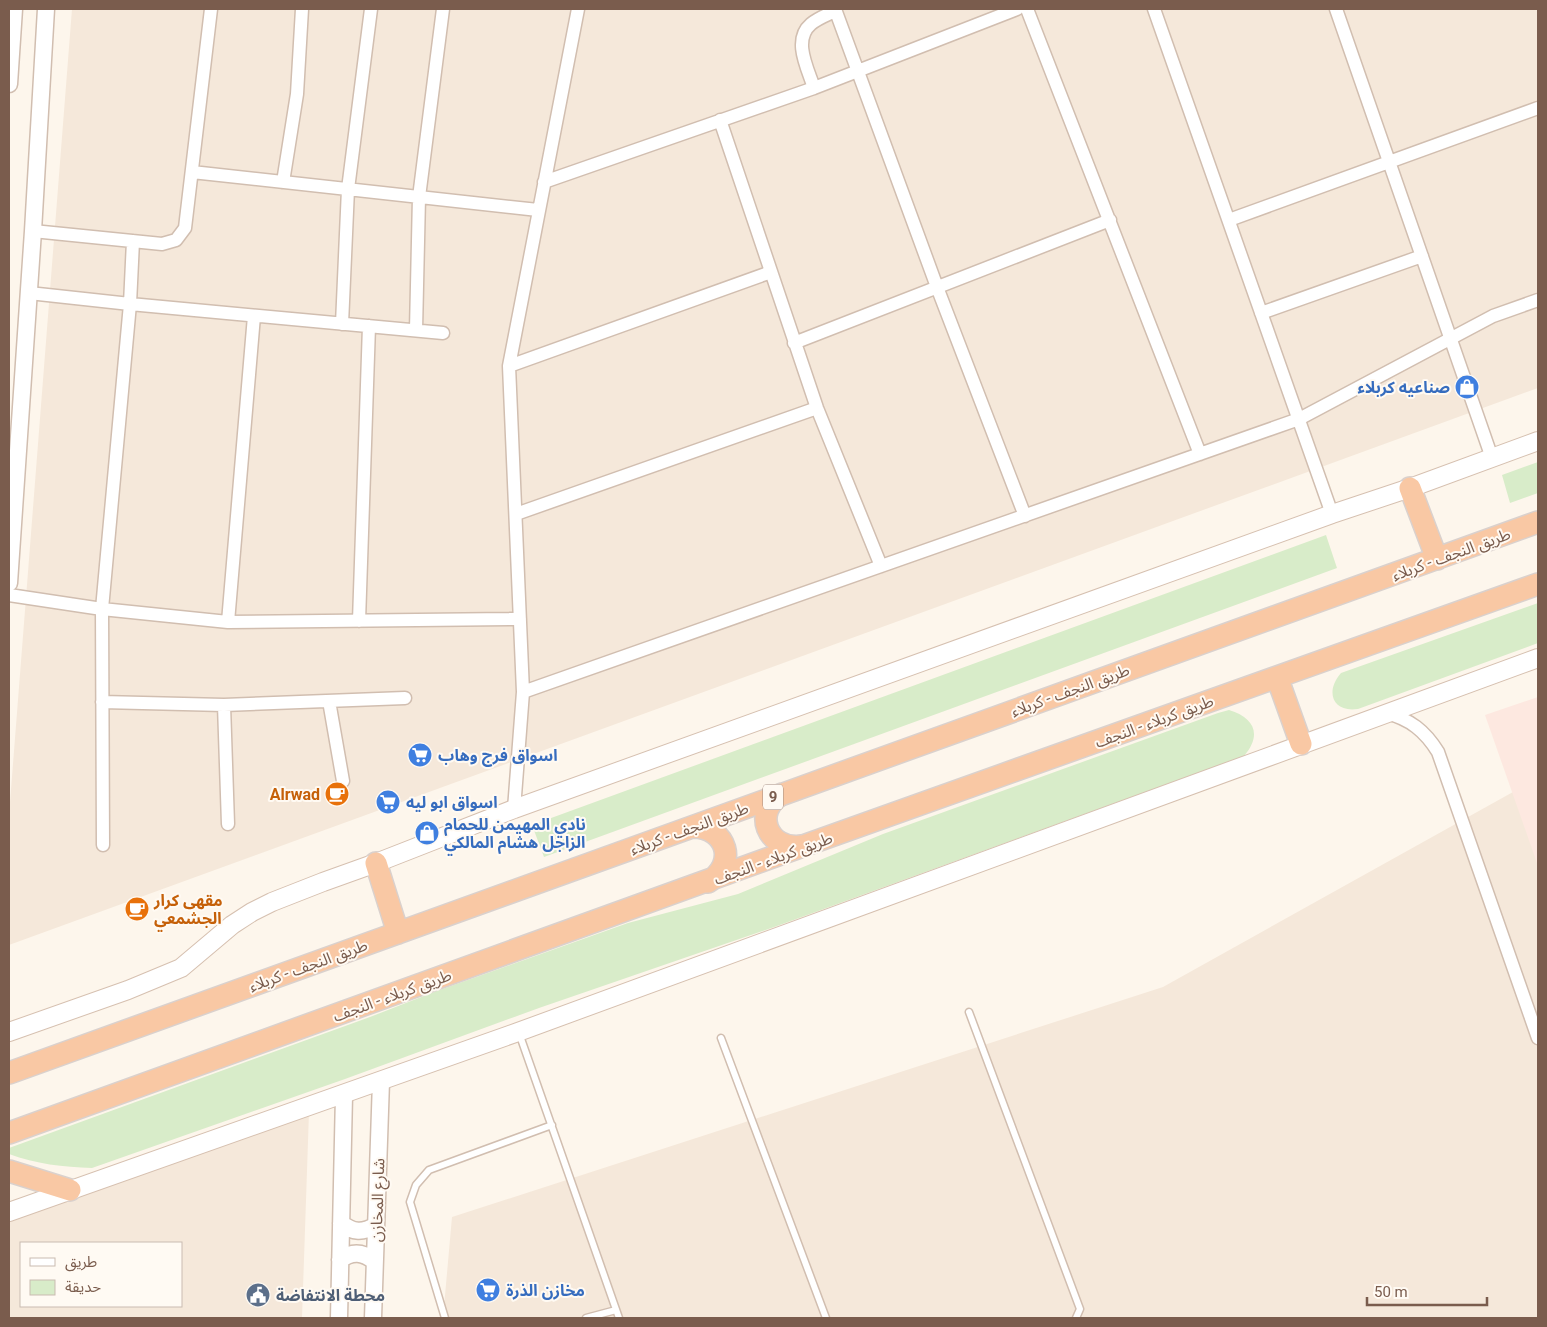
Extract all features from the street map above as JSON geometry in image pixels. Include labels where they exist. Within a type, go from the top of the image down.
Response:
[{"type":"highway","points":[[1410,488],[1437,559]]},
{"type":"highway","name":"طريق النجف - كربلاء","points":[[9,1073],[1538,522]]},
{"type":"highway","name":"طريق كربلاء - النجف","points":[[9,1133],[708,882],[803,846],[1538,584]]},
{"type":"highway","points":[[1277,677],[1301,744]]},
{"type":"highway","points":[[785,792],[776,797],[770,804],[766,824],[770,833],[784,846],[803,846]]},
{"type":"highway","points":[[692,827],[709,829],[721,840],[725,847],[725,864],[715,878],[708,882]]},
{"type":"highway","points":[[376,863],[398,933]]},
{"type":"highway","points":[[9,1171],[70,1190]]},
{"type":"main road","points":[[9,1032],[181,968],[232,925],[252,912],[296,892],[514,809],[1332,514],[1410,488],[1538,440]]},
{"type":"main road","points":[[9,1212],[518,1032],[1538,658]]},
{"type":"street","points":[[9,84],[14,9]]},
{"type":"street","points":[[9,583],[46,9]]},
{"type":"street","points":[[33,231],[162,244],[176,240],[185,228],[211,9]]},
{"type":"street","points":[[283,182],[297,94],[302,9]]},
{"type":"street","points":[[342,324],[348,189],[371,9]]},
{"type":"street","points":[[416,330],[419,197],[443,9]]},
{"type":"street","points":[[514,809],[523,692],[509,366],[578,9]]},
{"type":"street","points":[[544,182],[814,88],[1017,9]]},
{"type":"street","points":[[1028,9],[1200,454]]},
{"type":"street","points":[[1154,9],[1332,514]]},
{"type":"street","points":[[1336,9],[1492,458]]},
{"type":"street","points":[[814,88],[801,47],[802,39],[810,24],[835,10],[936,287],[1025,516]]},
{"type":"street","points":[[1229,220],[1538,108]]},
{"type":"street","points":[[720,120],[817,408],[881,566]]},
{"type":"street","points":[[192,172],[538,210]]},
{"type":"street","points":[[794,343],[1110,220]]},
{"type":"street","points":[[102,845],[102,608],[130,304],[133,241]]},
{"type":"street","points":[[1261,313],[1422,256]]},
{"type":"street","points":[[509,366],[771,272]]},
{"type":"street","points":[[29,293],[443,333]]},
{"type":"street","points":[[523,692],[1299,420],[1493,316],[1538,300]]},
{"type":"street","points":[[228,622],[254,316]]},
{"type":"street","points":[[359,621],[369,326]]},
{"type":"street","points":[[516,514],[817,408]]},
{"type":"street","points":[[9,595],[102,608],[228,622],[520,619]]},
{"type":"street","points":[[102,702],[224,705],[405,698]]},
{"type":"street","points":[[329,701],[342,781]]},
{"type":"street","points":[[224,705],[228,824]]},
{"type":"street","points":[[1386,713],[1411,722],[1422,730],[1438,752],[1538,1038]]},
{"type":"street","name":"شارع المخازن","points":[[373,1318],[381,1081]]},
{"type":"street","points":[[339,1318],[344,1095]]},
{"type":"street","points":[[341,1223],[347,1228],[361,1232],[376,1225]]},
{"type":"street","points":[[340,1260],[354,1253],[369,1256],[374,1261]]},
{"type":"lane","points":[[969,1012],[1080,1309],[1076,1318]]},
{"type":"lane","points":[[518,1032],[619,1318]]},
{"type":"lane","points":[[721,1038],[826,1318]]},
{"type":"lane","points":[[445,1318],[410,1202],[416,1184],[429,1170],[552,1125]]},
{"type":"lane","points":[[586,1318],[616,1310]]},
{"type":"shaded area","points":[[72,9],[1538,9],[1538,388],[9,945],[9,815]]},
{"type":"shaded area","points":[[1538,697],[1538,866],[1485,715]]},
{"type":"shaded area","points":[[1538,778],[1538,1318],[443,1318],[452,1217],[1163,987]]},
{"type":"shaded area","points":[[309,1112],[302,1318],[9,1318],[9,1222]]},
{"type":"green space","points":[[1538,462],[1538,493],[1510,503],[1502,475]]},
{"type":"green space","points":[[1326,535],[1337,568],[544,857],[532,825]]},
{"type":"green space","points":[[1538,603],[1538,643],[1358,709],[1342,708],[1334,699],[1333,687],[1341,673]]},
{"type":"green space","points":[[1229,710],[1245,718],[1253,728],[1253,741],[1244,756],[777,926],[539,1008],[92,1168],[50,1164],[9,1154],[9,1148],[434,992],[628,923],[738,894],[883,834]]},
{"type":"place","name":"صناعيه كربلاء","points":[[1467,387]]},
{"type":"place","name":"اسواق فرج وهاب","points":[[420,755]]},
{"type":"place","name":"Alrwad","points":[[337,794]]},
{"type":"place","name":"اسواق ابو ليه","points":[[388,802]]},
{"type":"place","name":"نادي المهيمن للحمام الزاجل هشام المالكي","points":[[427,833]]},
{"type":"place","name":"مقهى كرار الجشمعي","points":[[137,909]]},
{"type":"place","name":"مخازن الذرة","points":[[488,1290]]},
{"type":"place","name":"محطة الانتفاضة","points":[[258,1295]]}]
